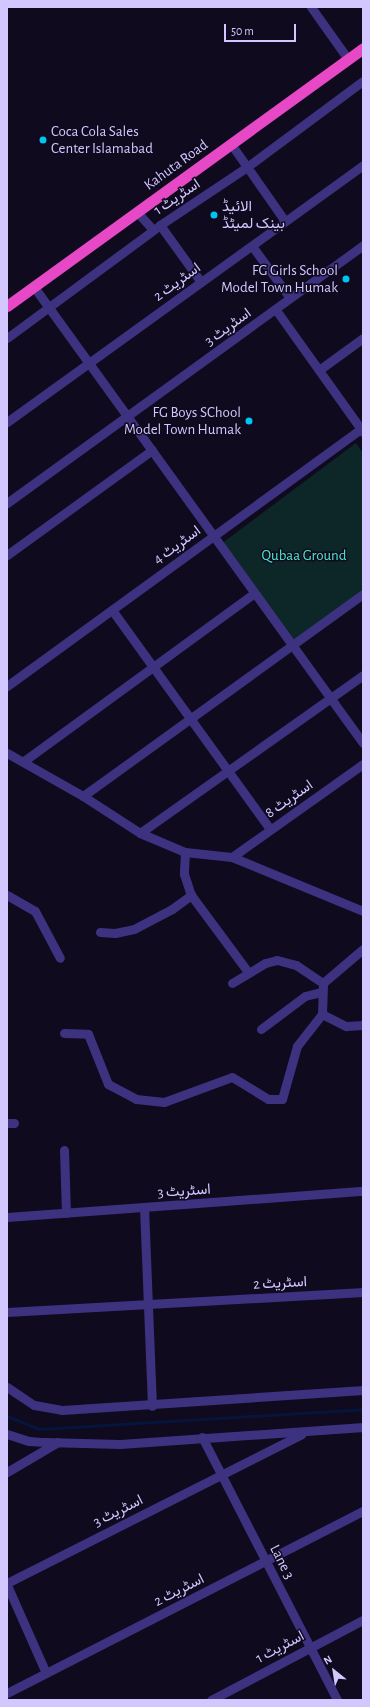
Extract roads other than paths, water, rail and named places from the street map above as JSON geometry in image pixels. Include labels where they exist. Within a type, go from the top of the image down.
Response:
[{"type":"highway","name":"Kahuta Road","points":[[7,306],[363,48]]},
{"type":"street","points":[[310,7],[348,59]]},
{"type":"street","name":"اسٹریٹ 1","points":[[7,338],[156,227],[247,167],[363,80]]},
{"type":"street","points":[[231,144],[285,221]]},
{"type":"street","name":"اسٹریٹ 2","points":[[7,422],[363,165]]},
{"type":"street","points":[[137,212],[156,227],[201,282]]},
{"type":"street","name":"اسٹریٹ 3","points":[[7,503],[276,310],[290,298],[363,245]]},
{"type":"street","points":[[252,246],[290,298]]},
{"type":"street","points":[[34,287],[88,364],[214,535],[254,593],[332,698],[363,743]]},
{"type":"street","points":[[276,310],[362,430]]},
{"type":"street","points":[[319,370],[363,338]]},
{"type":"street","name":"اسٹریٹ 4","points":[[7,686],[214,535],[362,430]]},
{"type":"street","points":[[7,554],[152,450]]},
{"type":"street","points":[[24,761],[254,593]]},
{"type":"street","points":[[83,796],[363,594]]},
{"type":"street","points":[[112,610],[270,830]]},
{"type":"street","points":[[140,834],[363,675]]},
{"type":"street","points":[[7,753],[24,761],[83,796],[140,834],[185,852],[232,857],[363,911]]},
{"type":"street","name":"اسٹریٹ 8","points":[[232,857],[363,764]]},
{"type":"street","points":[[185,852],[184,874],[191,895],[248,972]]},
{"type":"street","points":[[7,895],[35,911],[60,958]]},
{"type":"street","points":[[100,932],[115,933],[134,929],[172,909],[191,895]]},
{"type":"street","points":[[64,1033],[88,1034],[108,1084],[136,1099],[164,1102],[232,1077],[268,1099],[282,1099],[297,1046],[322,1014],[321,992],[323,983],[363,948]]},
{"type":"street","points":[[232,983],[264,963],[284,960],[323,983]]},
{"type":"street","points":[[261,1029],[305,996],[321,992]]},
{"type":"street","points":[[322,1014],[346,1026],[363,1025]]},
{"type":"street","points":[[64,1150],[66,1213]]},
{"type":"street","name":"اسٹریٹ 3","points":[[7,1217],[363,1192]]},
{"type":"street","points":[[144,1207],[152,1406]]},
{"type":"street","name":"اسٹریٹ 2","points":[[7,1312],[363,1292]]},
{"type":"street","points":[[7,1387],[34,1404],[45,1408],[62,1410],[152,1406],[363,1390]]},
{"type":"street","points":[[7,1434],[29,1441],[120,1444],[202,1437],[306,1432],[363,1427]]},
{"type":"street","name":"اسٹریٹ 3","points":[[7,1584],[306,1432]]},
{"type":"street","name":"Lane 3","points":[[202,1437],[337,1700]]},
{"type":"street","points":[[7,1472],[58,1442]]},
{"type":"street","name":"اسٹریٹ 2","points":[[7,1693],[363,1511]]},
{"type":"street","points":[[7,1584],[46,1673]]},
{"type":"street","name":"اسٹریٹ 1","points":[[210,1700],[363,1620]]},
{"type":"waterway","points":[[7,1416],[40,1429],[363,1409]]},
{"type":"place","name":"Coca Cola Sales Center Islamabad","points":[[43,140]]},
{"type":"place","name":"الائیڈ بینک لمیٹڈ","points":[[214,215]]},
{"type":"place","name":"FG Girls School Model Town Humak","points":[[346,279]]},
{"type":"place","name":"FG Boys SChool Model Town Humak","points":[[249,421]]},
{"type":"park label","name":"Qubaa Ground","points":[[304,556]]}]
